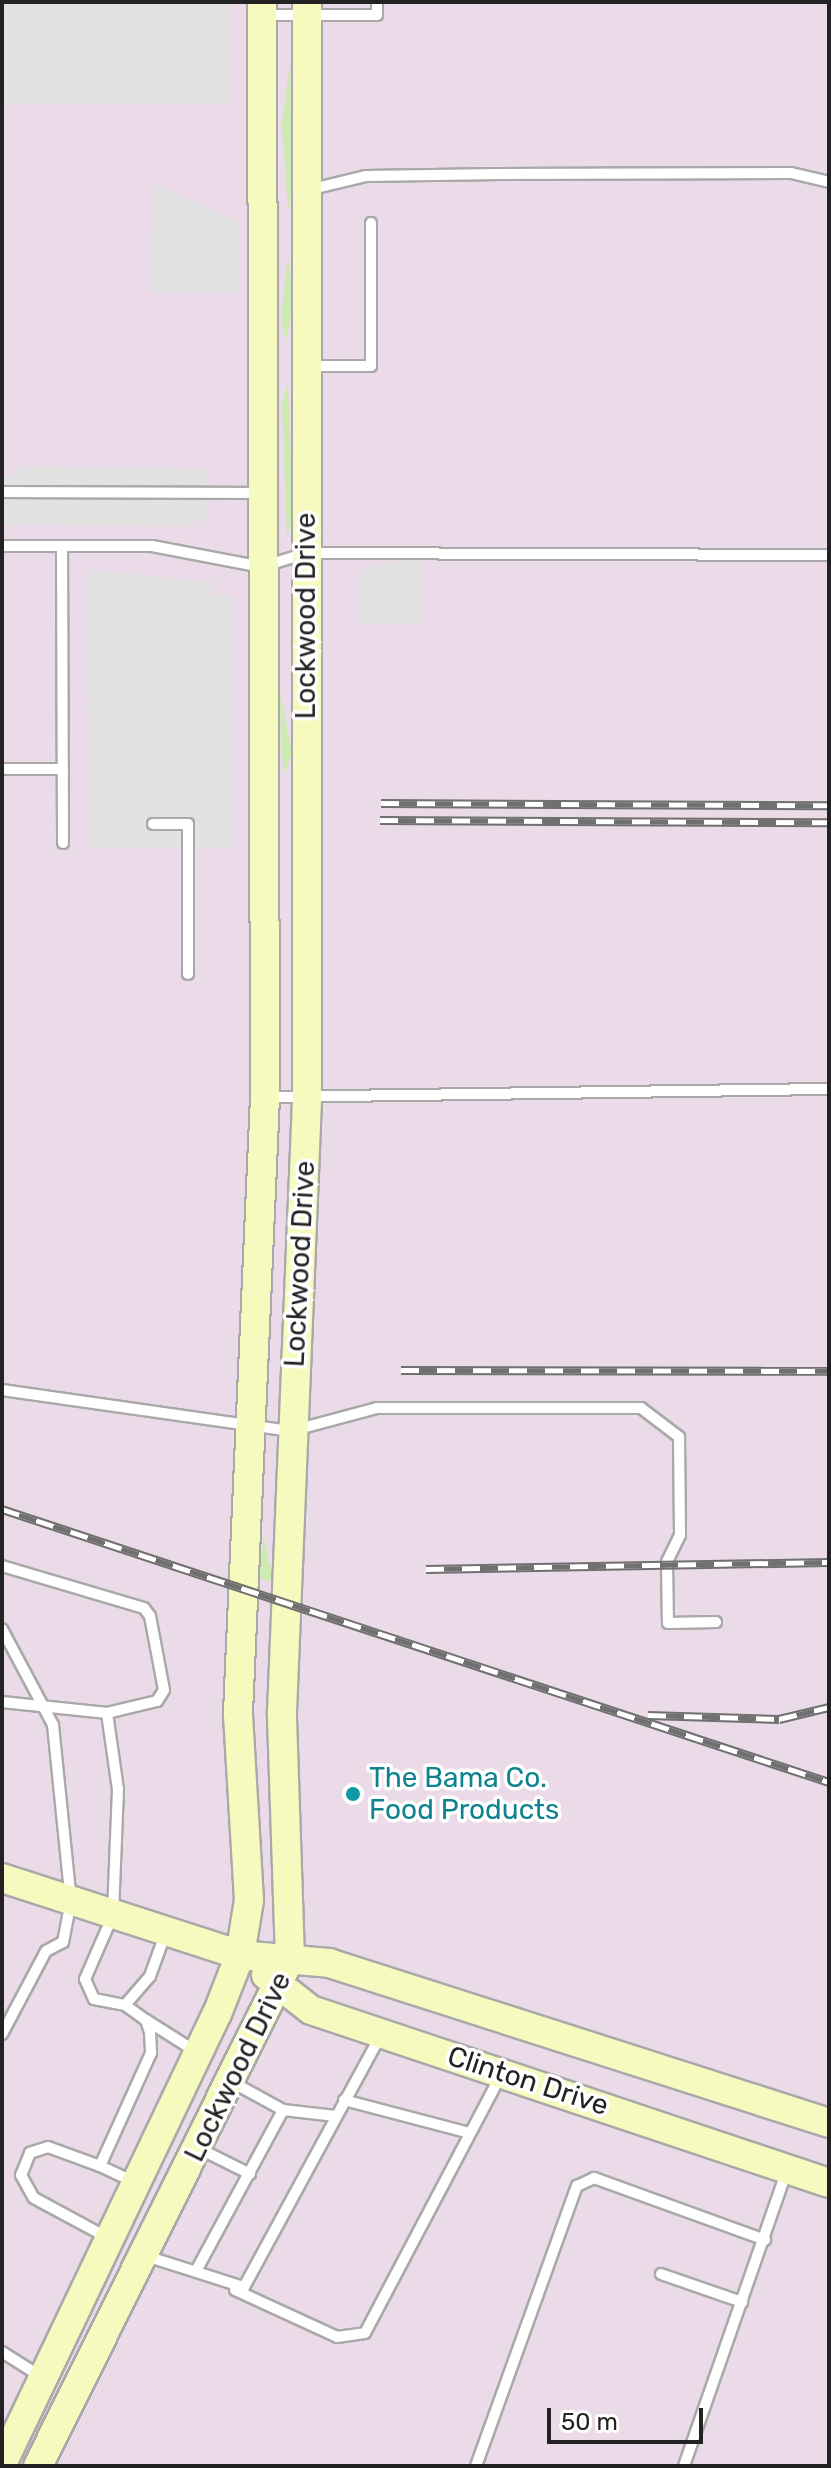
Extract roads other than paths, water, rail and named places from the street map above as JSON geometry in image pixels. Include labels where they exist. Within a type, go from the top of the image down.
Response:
[{"type":"main road","name":"Lockwood Drive","points":[[3,2465],[198,2053],[240,1955],[249,1900],[238,1713],[265,1097],[262,8]]},
{"type":"main road","name":"Lockwood Drive","points":[[38,2466],[200,2149],[284,1972],[282,1712],[291,1431],[307,1099],[307,8]]},
{"type":"main road","points":[[263,231],[306,232]]},
{"type":"main road","points":[[262,364],[306,366]]},
{"type":"main road","name":"Clinton Drive","points":[[3,1882],[240,1955],[284,1972],[329,1963],[829,2123]]},
{"type":"main road","name":"Clinton Drive","points":[[284,1972],[311,2010],[829,2183]]},
{"type":"main road","points":[[112,2240],[145,2256]]},
{"type":"main road","points":[[45,2380],[75,2393]]},
{"type":"lane","points":[[262,8],[307,8],[377,15],[377,2]]},
{"type":"lane","points":[[306,190],[366,176],[791,173],[829,182]]},
{"type":"lane","points":[[306,366],[371,366],[371,223]]},
{"type":"lane","points":[[2,492],[262,493]]},
{"type":"lane","points":[[2,546],[152,546],[262,567],[306,553],[829,555]]},
{"type":"lane","points":[[62,546],[63,843]]},
{"type":"lane","points":[[6,769],[63,769]]},
{"type":"lane","points":[[153,824],[188,824],[188,974]]},
{"type":"lane","points":[[265,1097],[307,1099],[383,1092],[829,1089]]},
{"type":"lane","points":[[2,1390],[249,1429],[291,1431],[377,1408],[641,1408],[679,1437],[680,1535],[667,1562],[668,1623],[716,1622]]},
{"type":"lane","points":[[2,1566],[144,1608],[164,1690],[157,1701],[107,1713],[45,1704],[2,1702]]},
{"type":"lane","points":[[2,1629],[45,1704],[53,1725],[71,1901],[63,1942],[46,1951],[2,2034]]},
{"type":"lane","points":[[107,1713],[118,1789],[113,1915],[86,1967],[86,1989],[94,1999],[125,2005],[198,2053]]},
{"type":"lane","points":[[125,2005],[150,1976],[166,1932]]},
{"type":"lane","points":[[100,2166],[151,2053],[146,2020]]},
{"type":"lane","points":[[235,2290],[244,2287],[381,2034]]},
{"type":"lane","points":[[145,2256],[196,2271],[337,2337],[365,2333],[502,2074]]},
{"type":"lane","points":[[232,2082],[283,2110],[336,2116]]},
{"type":"lane","points":[[344,2100],[470,2133]]},
{"type":"lane","points":[[196,2271],[283,2110]]},
{"type":"lane","points":[[112,2240],[34,2198],[21,2175],[30,2153],[48,2147],[100,2166],[137,2184]]},
{"type":"lane","points":[[200,2149],[250,2174]]},
{"type":"lane","points":[[684,2466],[765,2240],[787,2169]]},
{"type":"lane","points":[[476,2466],[577,2186],[594,2178],[765,2240]]},
{"type":"lane","points":[[661,2274],[742,2302]]},
{"type":"lane","points":[[2,2352],[45,2380]]},
{"type":"railway","points":[[381,803],[829,805]]},
{"type":"railway","points":[[380,820],[829,822]]},
{"type":"railway","points":[[401,1370],[829,1371]]},
{"type":"railway","points":[[2,1509],[829,1782]]},
{"type":"railway","points":[[426,1569],[829,1562]]},
{"type":"railway","points":[[648,1715],[779,1719],[829,1707]]},
{"type":"place","name":"The Bama Co. Food Products","points":[[353,1794]]}]
